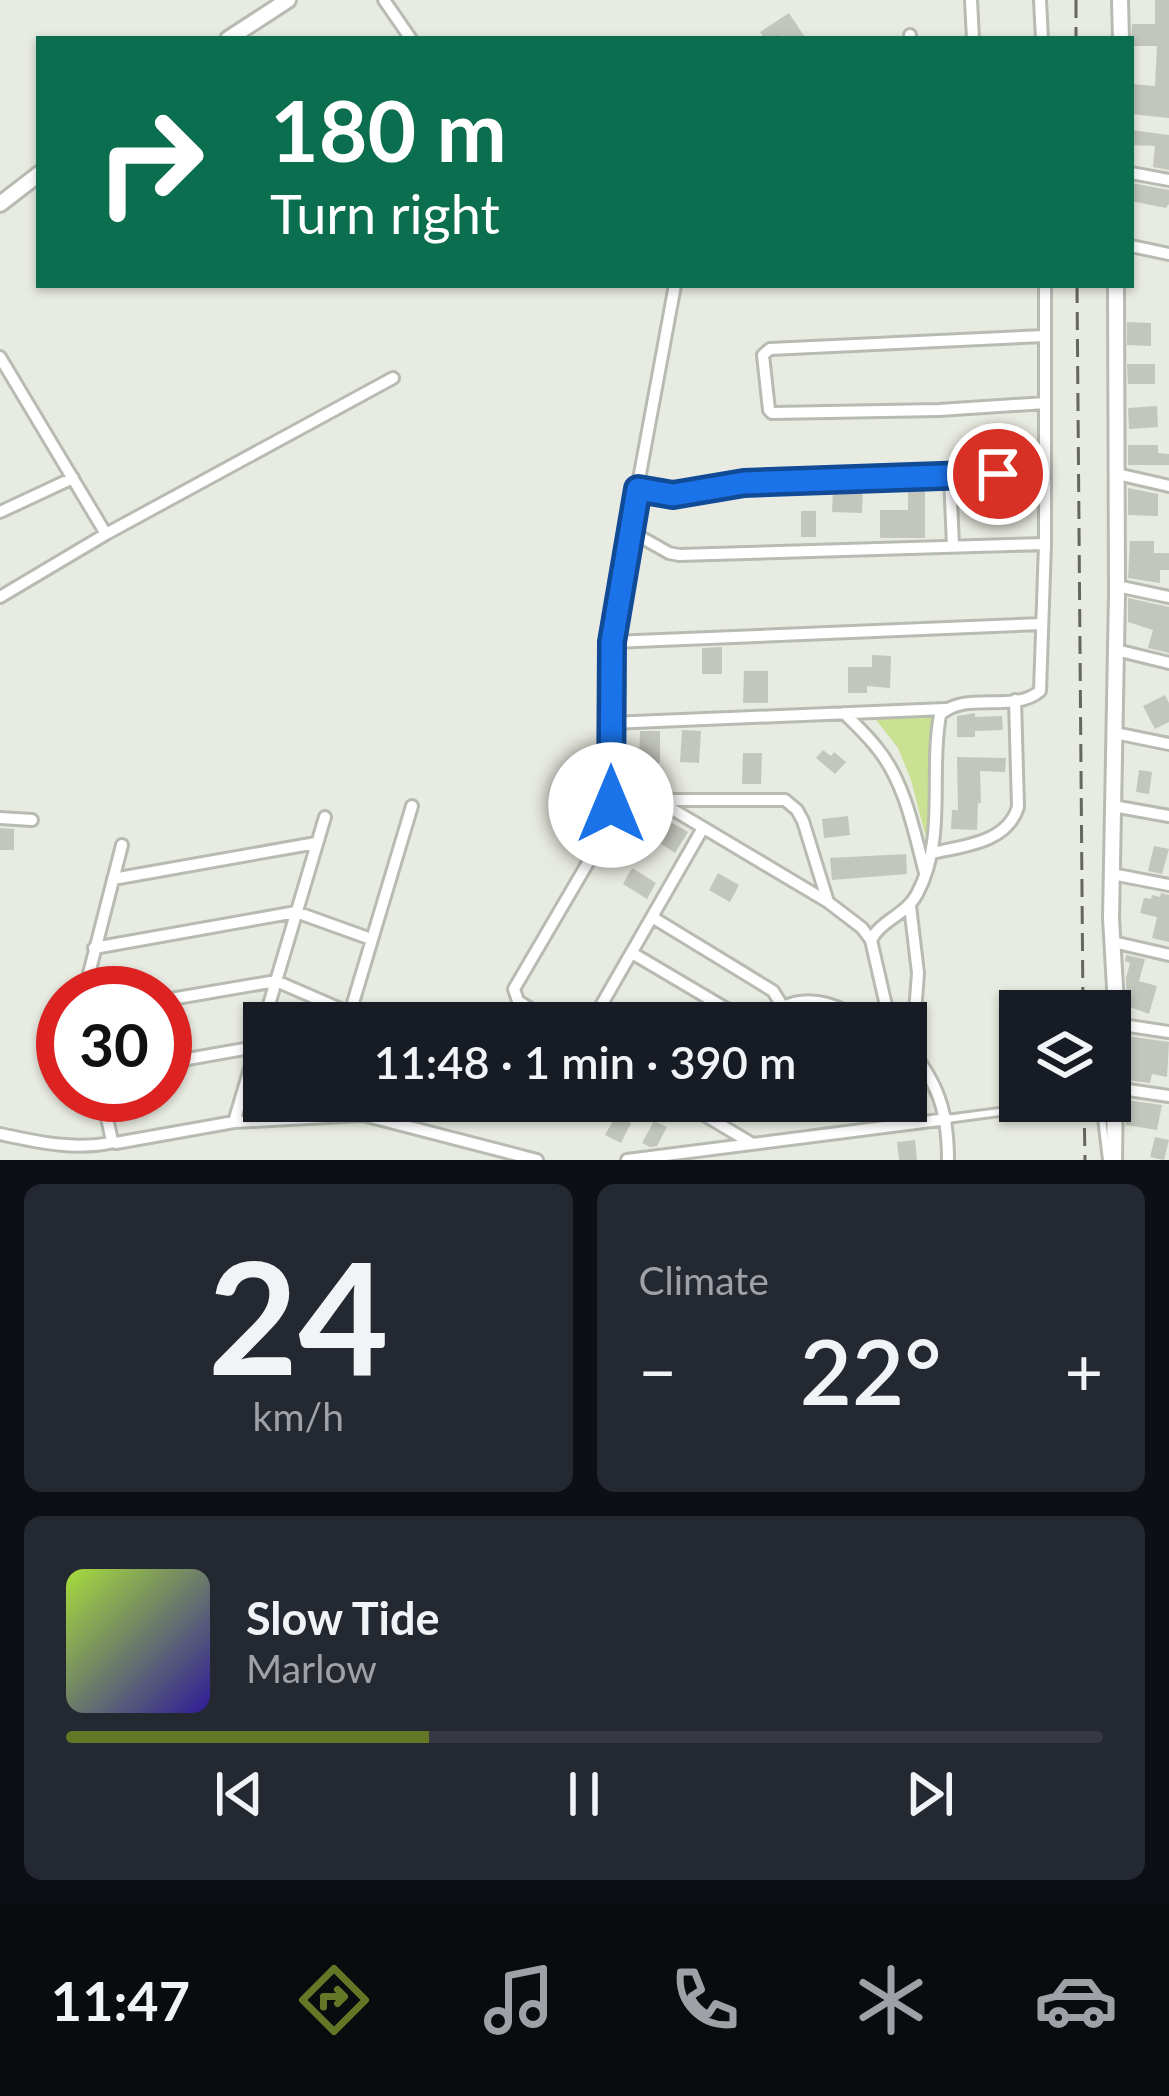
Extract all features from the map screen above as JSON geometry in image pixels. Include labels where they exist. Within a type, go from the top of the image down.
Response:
[{"type":"street","points":[[384,0],[409,36]]},
{"type":"street","points":[[971,0],[973,36]]},
{"type":"street","points":[[1040,0],[1042,36]]},
{"type":"street","points":[[1120,0],[1121,36]]},
{"type":"street","points":[[232,36],[279,2]]},
{"type":"street","points":[[1134,173],[1169,180]]},
{"type":"street","points":[[0,204],[36,176]]},
{"type":"street","points":[[1134,247],[1169,254]]},
{"type":"street","points":[[520,1002],[514,989],[607,830],[612,642],[674,288]]},
{"type":"street","points":[[610,723],[945,709],[1029,699],[1040,691],[1045,288]]},
{"type":"street","points":[[1113,990],[1115,288]]},
{"type":"street","points":[[1044,336],[770,349],[764,356],[769,410],[777,414],[1045,403]]},
{"type":"street","points":[[0,357],[106,534]]},
{"type":"street","points":[[0,597],[393,378]]},
{"type":"street","points":[[638,489],[673,495],[744,483],[1045,472]]},
{"type":"street","points":[[1117,474],[1169,486]]},
{"type":"street","points":[[950,475],[953,546]]},
{"type":"street","points":[[0,512],[73,478]]},
{"type":"street","points":[[630,531],[679,555],[1045,544]]},
{"type":"street","points":[[1117,586],[1169,597]]},
{"type":"street","points":[[612,642],[1042,624]]},
{"type":"street","points":[[1116,650],[1169,663]]},
{"type":"street","points":[[932,853],[987,840],[1015,817],[1015,700]]},
{"type":"street","points":[[871,940],[878,928],[910,906],[926,876],[932,853],[938,721],[945,709]]},
{"type":"street","points":[[844,713],[879,749],[894,775],[926,876]]},
{"type":"street","points":[[1115,733],[1169,744]]},
{"type":"street","points":[[611,805],[777,799],[791,804],[803,821],[828,902]]},
{"type":"street","points":[[662,800],[862,928],[871,940],[885,1002]]},
{"type":"street","points":[[353,1002],[412,806]]},
{"type":"street","points":[[1113,806],[1169,816]]},
{"type":"street","points":[[270,1002],[325,817]]},
{"type":"street","points":[[0,818],[32,820]]},
{"type":"street","points":[[603,1002],[703,828]]},
{"type":"street","points":[[113,879],[316,843]]},
{"type":"street","points":[[90,966],[122,845]]},
{"type":"street","points":[[1112,874],[1169,886]]},
{"type":"street","points":[[910,906],[919,973],[915,1002]]},
{"type":"street","points":[[94,949],[296,912],[371,939]]},
{"type":"street","points":[[652,917],[773,991],[780,1002]]},
{"type":"street","points":[[1113,942],[1169,955]]},
{"type":"street","points":[[632,953],[715,1002]]},
{"type":"street","points":[[192,995],[276,981],[317,1002]]},
{"type":"street","points":[[1131,1029],[1169,1031]]},
{"type":"street","points":[[192,1058],[243,1049]]},
{"type":"street","points":[[927,1075],[947,1119],[948,1160]]},
{"type":"street","points":[[1131,1090],[1169,1096]]},
{"type":"street","points":[[234,1122],[243,1091]]},
{"type":"street","points":[[627,1160],[947,1119]]},
{"type":"street","points":[[0,1134],[97,1153],[114,1142],[243,1121]]},
{"type":"street","points":[[109,1122],[114,1142]]},
{"type":"street","points":[[394,1122],[537,1160]]},
{"type":"street","points":[[715,1122],[751,1144]]},
{"type":"street","points":[[1110,1160],[1113,1122]]},
{"type":"lane","points":[[947,1119],[999,1112]]},
{"type":"lane","points":[[1104,1122],[1110,1160]]},
{"type":"green space","points":[[935,702],[935,836],[925,834],[898,748],[866,707]]},
{"type":"building","points":[[1155,0],[1169,0],[1169,118],[1134,114],[1134,84],[1155,86],[1157,46],[1134,46],[1132,24],[1155,24]]},
{"type":"building","points":[[789,13],[804,36],[763,36],[760,32]]},
{"type":"building","points":[[1134,130],[1169,135],[1169,170],[1153,167],[1155,146],[1134,145]]},
{"type":"building","points":[[1134,184],[1169,190],[1166,208],[1134,202]]},
{"type":"building","points":[[1127,322],[1151,323],[1151,346],[1127,345]]},
{"type":"building","points":[[1127,364],[1155,364],[1155,384],[1128,384]]},
{"type":"building","points":[[1157,406],[1158,427],[1129,429],[1128,408]]},
{"type":"building","points":[[1128,445],[1158,445],[1158,453],[1169,454],[1169,465],[1128,465]]},
{"type":"building","points":[[984,484],[985,509],[970,510],[968,485]]},
{"type":"building","points":[[908,487],[925,487],[925,538],[880,538],[880,510],[908,510]]},
{"type":"building","points":[[863,488],[862,513],[832,512],[833,490]]},
{"type":"building","points":[[1128,488],[1158,494],[1158,516],[1128,515]]},
{"type":"building","points":[[801,511],[816,511],[816,537],[801,537]]},
{"type":"building","points":[[1130,541],[1154,541],[1154,553],[1169,553],[1169,570],[1160,570],[1160,583],[1128,578]]},
{"type":"building","points":[[1128,598],[1169,607],[1169,653],[1148,648],[1153,630],[1128,622]]},
{"type":"building","points":[[722,647],[722,674],[702,674],[702,648]]},
{"type":"building","points":[[872,655],[891,656],[890,688],[867,686],[867,693],[848,693],[848,667],[872,667]]},
{"type":"building","points":[[744,671],[768,671],[768,703],[743,703]]},
{"type":"building","points":[[1165,695],[1169,722],[1155,729],[1143,706]]},
{"type":"building","points":[[975,713],[975,717],[1002,716],[1003,730],[957,737],[957,716]]},
{"type":"building","points":[[682,730],[701,731],[699,763],[680,762]]},
{"type":"building","points":[[640,731],[660,731],[660,763],[639,763]]},
{"type":"building","points":[[823,750],[846,762],[835,774],[816,758]]},
{"type":"building","points":[[743,753],[762,753],[761,784],[742,784]]},
{"type":"building","points":[[957,757],[1006,758],[1005,772],[980,771],[977,830],[951,829],[952,810],[958,810]]},
{"type":"building","points":[[1139,770],[1152,772],[1149,794],[1136,792]]},
{"type":"building","points":[[848,816],[850,835],[824,838],[822,819]]},
{"type":"building","points":[[669,821],[688,832],[675,853],[657,841]]},
{"type":"building","points":[[0,828],[14,829],[14,850],[0,850]]},
{"type":"building","points":[[1154,846],[1169,849],[1162,874],[1148,871]]},
{"type":"building","points":[[906,854],[907,874],[832,880],[830,858]]},
{"type":"building","points":[[632,868],[656,883],[647,899],[623,884]]},
{"type":"building","points":[[718,873],[739,885],[730,902],[709,890]]},
{"type":"building","points":[[1169,895],[1169,942],[1152,938],[1157,917],[1140,913],[1144,898]]},
{"type":"building","points":[[1126,955],[1145,959],[1139,981],[1157,986],[1149,1014],[1131,1007],[1126,978],[1130,963]]},
{"type":"building","points":[[1131,1037],[1169,1042],[1167,1077],[1152,1074],[1150,1083],[1131,1081]]},
{"type":"building","points":[[1131,1101],[1162,1105],[1157,1130],[1126,1125],[1131,1122]]},
{"type":"building","points":[[612,1122],[631,1123],[621,1143],[605,1135]]},
{"type":"building","points":[[653,1122],[667,1127],[657,1146],[642,1143]]},
{"type":"building","points":[[1155,1137],[1169,1140],[1164,1160],[1150,1157]]},
{"type":"building","points":[[915,1140],[917,1160],[899,1160],[897,1142]]},
{"type":"railway","points":[[1076,0],[1076,36]]},
{"type":"railway","points":[[1077,288],[1083,990]]},
{"type":"railway","points":[[1084,1122],[1085,1160]]},
{"type":"route","points":[[611,805],[612,642],[638,489],[673,495],[744,483],[998,474]]}]
